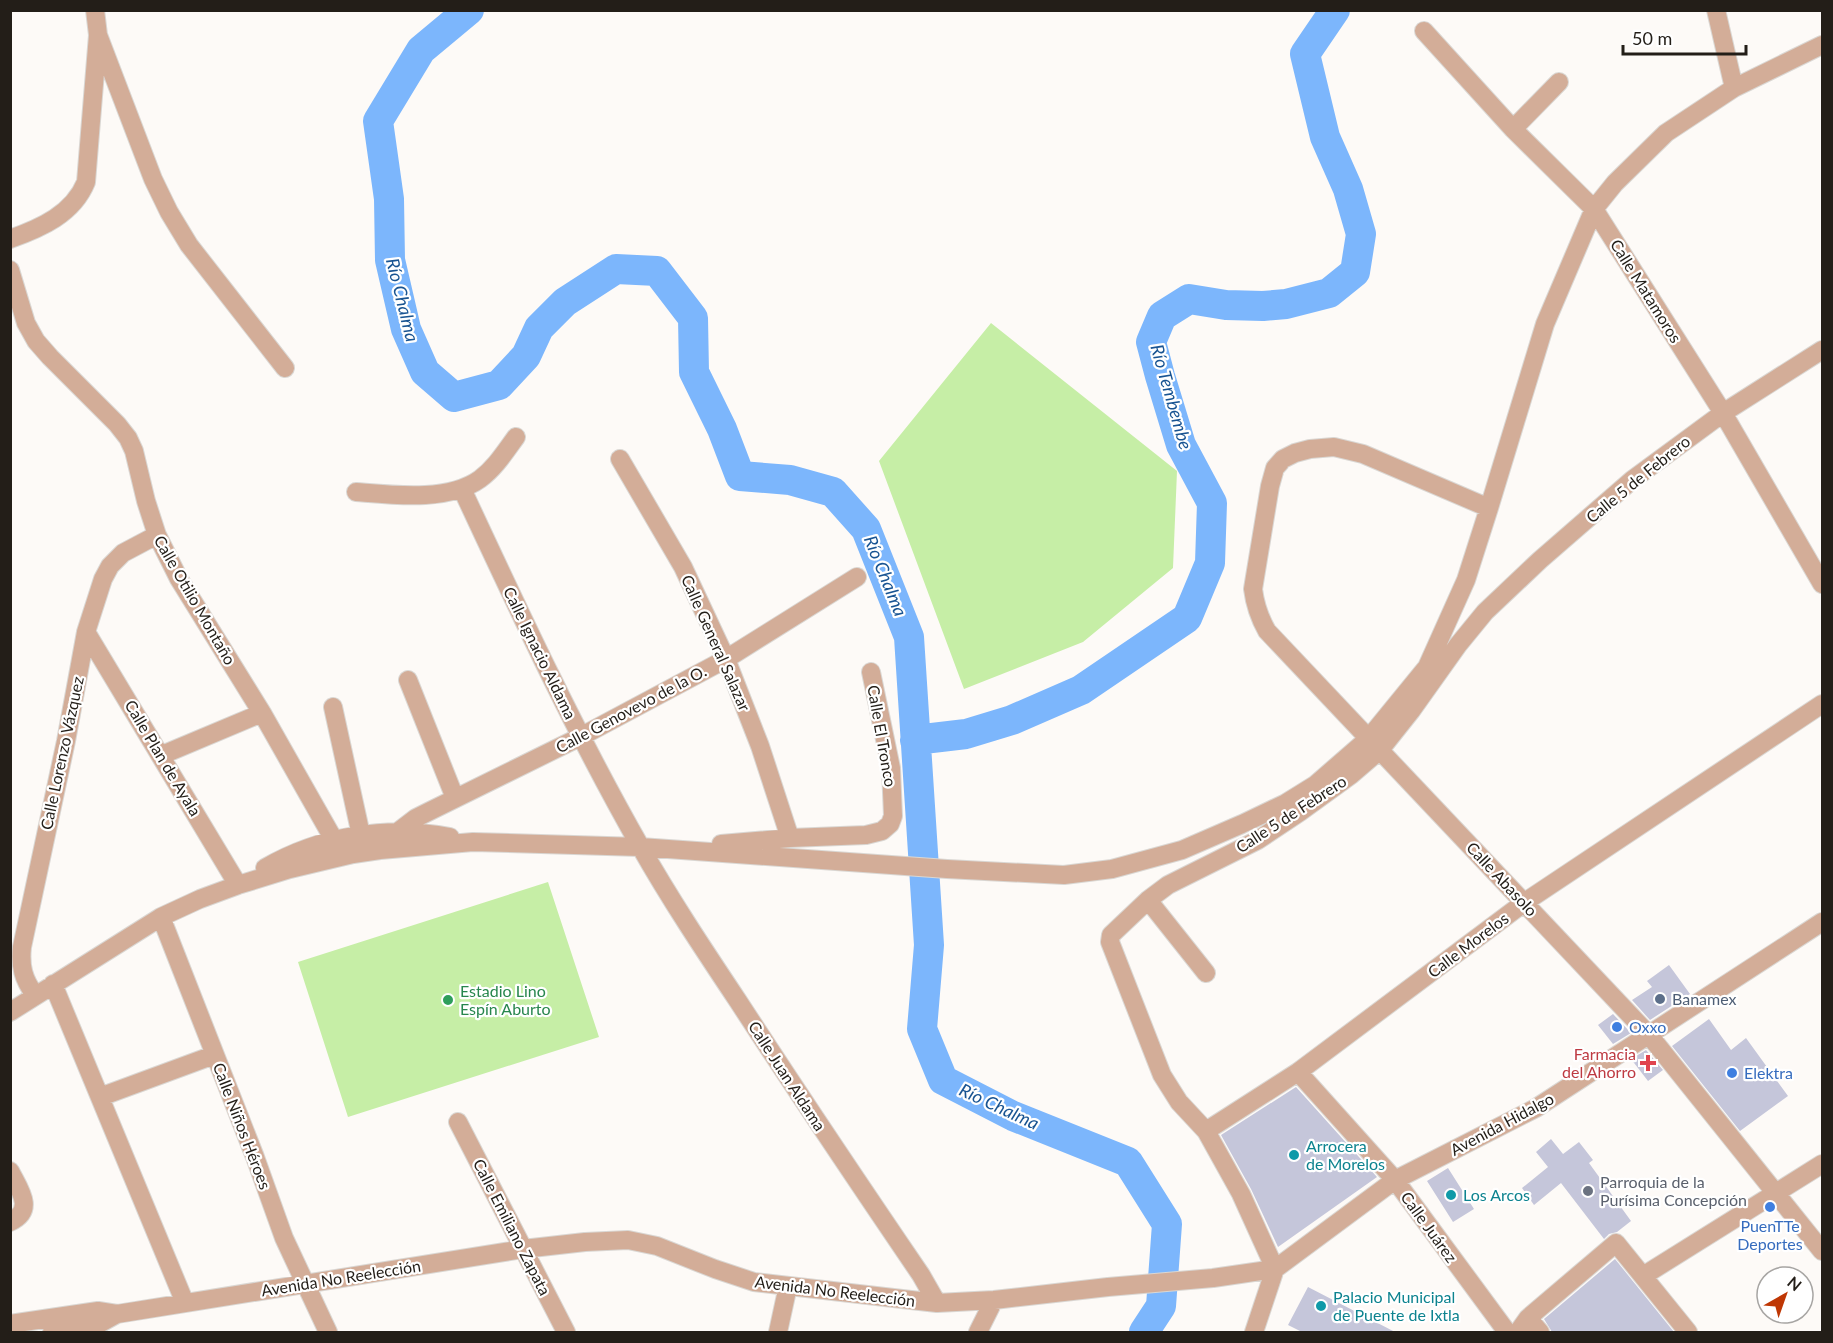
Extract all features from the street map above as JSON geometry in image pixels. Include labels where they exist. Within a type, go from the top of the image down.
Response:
[{"type":"street","points":[[10,240],[57,218],[81,194],[86,182],[98,35],[95,10]]},
{"type":"street","points":[[1716,10],[1734,88]]},
{"type":"street","name":"Calle Matamoros","points":[[1424,31],[1513,129],[1594,209],[1723,413],[1822,584]]},
{"type":"street","points":[[98,35],[153,179],[169,213],[189,245],[285,368]]},
{"type":"street","points":[[10,1012],[161,917],[200,899],[243,884],[353,854],[473,842],[640,847],[1064,875],[1112,869],[1182,850],[1242,825],[1286,803],[1375,744],[1432,672],[1466,580],[1545,324],[1594,209],[1615,183],[1666,134],[1734,88],[1822,45]]},
{"type":"street","points":[[1513,129],[1559,82]]},
{"type":"street","name":"Calle Otilio Montaño","points":[[10,270],[26,323],[36,341],[128,438],[134,451],[157,535],[179,579],[262,713],[334,840]]},
{"type":"street","name":"Calle 5 de Febrero","points":[[1432,672],[1485,612],[1540,560],[1632,480],[1723,413],[1822,350]]},
{"type":"street","points":[[356,492],[408,496],[462,489],[479,480],[497,464],[516,437]]},
{"type":"street","name":"Calle Abasolo","points":[[1489,508],[1363,454],[1334,447],[1295,453],[1283,459],[1275,468],[1270,486],[1253,589],[1258,615],[1267,631],[1650,1035],[1822,1251]]},
{"type":"street","name":"Calle General Salazar","points":[[620,459],[683,567],[726,659],[760,746],[790,838]]},
{"type":"street","name":"Calle Ignacio Aldama","points":[[462,489],[580,737],[640,847]]},
{"type":"street","name":"Calle Lorenzo Vázquez","points":[[35,995],[16,966],[66,741],[87,632],[103,579],[110,566],[123,553],[157,535]]},
{"type":"street","name":"Calle Genovevo de la O.","points":[[399,831],[416,818],[580,737],[726,659],[857,577]]},
{"type":"street","name":"Calle Plan de Ayala","points":[[87,632],[243,884]]},
{"type":"street","name":"Calle El Tronco","points":[[790,838],[866,835],[882,831],[890,824],[893,816],[891,768],[871,672]]},
{"type":"street","points":[[408,680],[455,798]]},
{"type":"street","name":"Calle Morelos","points":[[1206,1131],[1298,1072],[1525,902],[1822,704]]},
{"type":"street","points":[[333,707],[361,835]]},
{"type":"street","points":[[162,756],[262,713]]},
{"type":"street","name":"Calle 5 de Febrero","points":[[1275,1269],[1241,1194],[1206,1131],[1179,1102],[1162,1075],[1110,942],[1113,933],[1148,900],[1168,885],[1258,840],[1300,812],[1351,775],[1375,744]]},
{"type":"street","points":[[243,884],[279,861],[334,840],[361,835],[399,831],[435,834],[473,842]]},
{"type":"street","points":[[677,850],[790,838]]},
{"type":"street","name":"Calle Juan Aldama","points":[[640,847],[693,933],[921,1275],[937,1303]]},
{"type":"street","points":[[1148,900],[1206,973]]},
{"type":"street","name":"Calle Niños Héroes","points":[[161,917],[255,1157],[284,1238],[328,1332]]},
{"type":"street","name":"Avenida Hidalgo","points":[[1275,1269],[1395,1180],[1536,1108],[1822,922]]},
{"type":"street","points":[[53,984],[185,1303]]},
{"type":"street","points":[[100,1097],[214,1055]]},
{"type":"street","name":"Calle Juárez","points":[[1298,1072],[1395,1180],[1507,1332]]},
{"type":"street","name":"Calle Emiliano Zapata","points":[[458,1122],[566,1332]]},
{"type":"street","points":[[1643,1276],[1822,1164]]},
{"type":"street","points":[[10,1171],[23,1196],[25,1205],[22,1214],[10,1222]]},
{"type":"street","name":"Avenida No Reelección","points":[[10,1324],[98,1311],[117,1314],[523,1249],[628,1240],[657,1245],[754,1282],[937,1303],[1016,1298],[1213,1278],[1275,1269]]},
{"type":"street","points":[[1529,1328],[1616,1243],[1688,1332]]},
{"type":"street","points":[[1254,1332],[1275,1269]]},
{"type":"street","points":[[778,1332],[788,1286]]},
{"type":"street","points":[[978,1332],[994,1300]]},
{"type":"street","name":"Avenida No Reelección","points":[[52,1332],[99,1324],[117,1314]]},
{"type":"green space","points":[[991,323],[1177,471],[1173,568],[1083,642],[964,689],[879,461]]},
{"type":"green space","name":"Estadio Lino Espín Aburto","points":[[548,882],[599,1037],[348,1117],[298,962]]},
{"type":"building","name":"Banamex","points":[[1669,965],[1690,994],[1650,1020],[1632,1000],[1652,987],[1647,981]]},
{"type":"building","name":"Oxxo","points":[[1613,1014],[1631,1033],[1613,1044],[1598,1025]]},
{"type":"building","name":"Elektra","points":[[1709,1019],[1731,1050],[1746,1038],[1788,1096],[1740,1131],[1672,1046]]},
{"type":"building","name":"Farmacia del Ahorro","points":[[1646,1050],[1663,1070],[1648,1081],[1631,1059]]},
{"type":"building","name":"Arrocera de Morelos","points":[[1296,1087],[1377,1177],[1278,1247],[1251,1189],[1221,1135]]},
{"type":"building","name":"Parroquia de la Purísima Concepción","points":[[1551,1139],[1563,1154],[1579,1142],[1593,1160],[1589,1163],[1631,1221],[1604,1239],[1561,1183],[1534,1205],[1522,1188],[1548,1167],[1536,1152]]},
{"type":"building","name":"Los Arcos","points":[[1448,1168],[1474,1209],[1453,1222],[1427,1181]]},
{"type":"building","points":[[1615,1259],[1674,1332],[1552,1332],[1544,1319]]},
{"type":"building","name":"Palacio Municipal de Puente de Ixtla","points":[[1308,1287],[1395,1332],[1302,1332],[1288,1325]]},
{"type":"waterway","name":"Río Chalma","points":[[469,10],[421,50],[378,121],[389,199],[390,260],[406,329],[425,372],[454,397],[499,385],[526,356],[539,328],[565,302],[616,269],[657,271],[693,318],[694,372],[722,429],[740,476],[790,480],[833,492],[866,529],[909,637],[929,945],[922,1029],[943,1080],[1013,1116],[1128,1162],[1167,1224],[1161,1306],[1144,1332]]},
{"type":"waterway","name":"Río Tembembe","points":[[915,740],[966,734],[1012,720],[1081,690],[1187,618],[1210,563],[1212,503],[1181,445],[1151,342],[1162,316],[1189,299],[1226,305],[1286,304],[1329,293],[1355,272],[1361,234],[1348,189],[1325,137],[1305,54],[1335,10]]},
{"type":"place","name":"Banamex","points":[[1660,999]]},
{"type":"place","name":"Estadio Lino Espín Aburto","points":[[448,1000]]},
{"type":"place","name":"Oxxo","points":[[1617,1027]]},
{"type":"place","name":"Farmacia del Ahorro","points":[[1648,1063]]},
{"type":"place","name":"Elektra","points":[[1732,1073]]},
{"type":"place","name":"Arrocera de Morelos","points":[[1294,1155]]},
{"type":"place","name":"Parroquia de la Purísima Concepción","points":[[1588,1191]]},
{"type":"place","name":"Los Arcos","points":[[1451,1195]]},
{"type":"place","name":"PuenTTe Deportes","points":[[1770,1207]]},
{"type":"place","name":"Palacio Municipal de Puente de Ixtla","points":[[1321,1306]]}]
